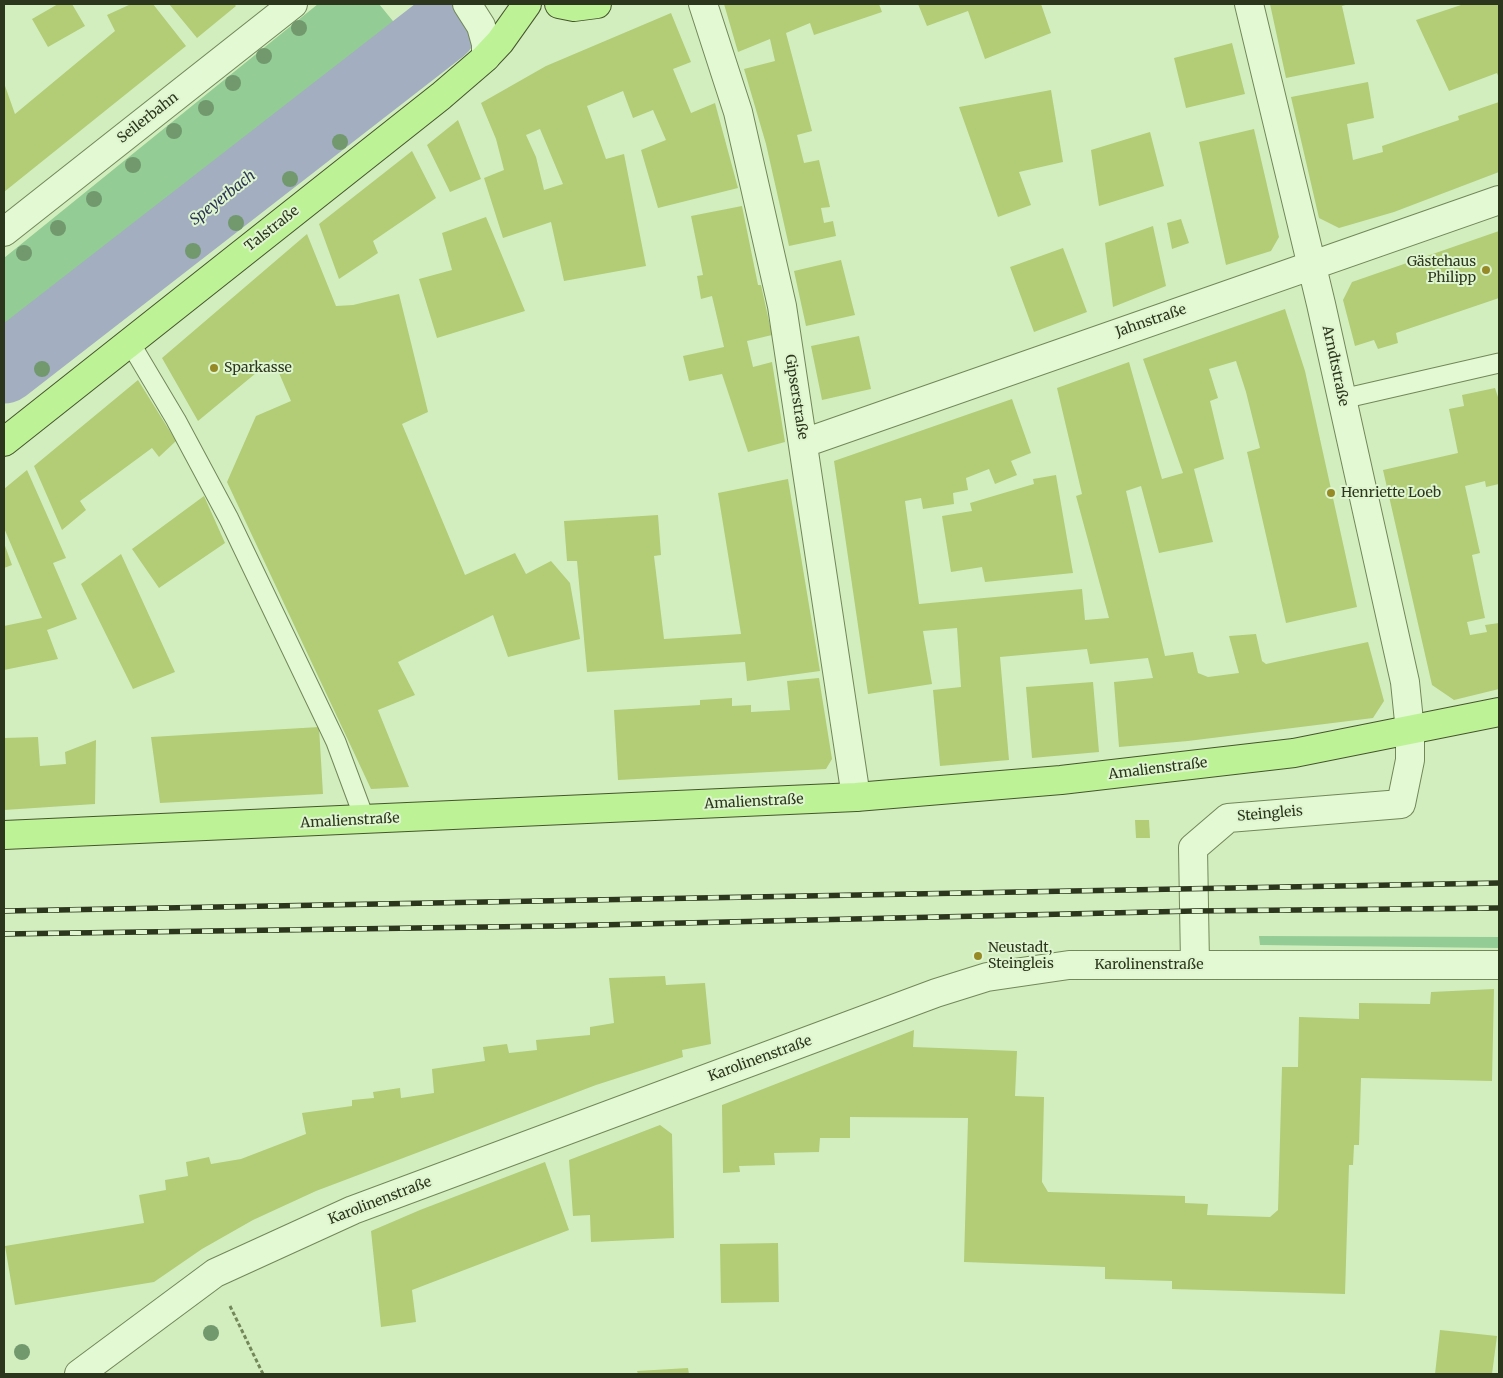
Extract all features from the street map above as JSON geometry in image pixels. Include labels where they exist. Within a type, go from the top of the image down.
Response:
[{"type":"main road","name":"Talstraße","points":[[4,442],[129,341],[350,169],[486,57],[500,42],[527,4]]},
{"type":"main road","points":[[559,4],[574,8],[597,4]]},
{"type":"main road","name":"Amalienstraße","points":[[4,835],[856,797],[1061,780],[1294,753],[1499,712]]},
{"type":"street","name":"Seilerbahn","points":[[4,232],[293,4]]},
{"type":"street","points":[[467,4],[481,26],[486,44],[486,57]]},
{"type":"street","name":"Gipserstraße","points":[[703,4],[738,112],[782,306],[856,797]]},
{"type":"street","name":"Arndtstraße","points":[[1249,4],[1312,265],[1405,682],[1410,731]]},
{"type":"street","name":"Jahnstraße","points":[[804,443],[1499,200]]},
{"type":"street","name":"Steingleis","points":[[1195,964],[1193,848],[1228,818],[1401,804],[1410,760],[1410,731]]},
{"type":"street","name":"Karolinenstraße","points":[[79,1374],[215,1273],[353,1210],[936,993],[988,977],[1069,965],[1499,965]]},
{"type":"lane","points":[[129,341],[176,420],[229,519],[336,742],[365,820]]},
{"type":"lane","points":[[1342,399],[1499,363]]},
{"type":"path","points":[[215,1273],[263,1374]]},
{"type":"green space","points":[[318,4],[379,4],[406,37],[4,350],[4,258]]},
{"type":"green space","points":[[1259,936],[1499,937],[1499,948],[1260,945]]},
{"type":"building","points":[[58,4],[72,4],[85,26],[48,47],[32,19]]},
{"type":"building","points":[[131,4],[153,4],[186,46],[4,192],[4,83],[15,114],[115,31],[107,15]]},
{"type":"building","points":[[169,4],[234,4],[236,6],[197,38]]},
{"type":"building","points":[[724,4],[879,4],[882,12],[814,35],[810,23],[786,33],[812,131],[797,135],[804,163],[819,160],[830,207],[821,208],[824,223],[833,221],[836,236],[789,246],[766,144],[744,69],[775,61],[770,39],[738,52]]},
{"type":"building","points":[[918,4],[1041,4],[1051,33],[985,59],[968,11],[927,26]]},
{"type":"building","points":[[1270,4],[1349,4],[1342,6],[1355,64],[1286,78]]},
{"type":"building","points":[[1464,4],[1499,4],[1499,78],[1497,73],[1449,91],[1416,20]]},
{"type":"building","points":[[671,13],[691,62],[673,69],[691,113],[715,103],[738,188],[658,208],[641,150],[666,140],[653,110],[633,118],[623,91],[587,106],[606,159],[624,154],[646,266],[564,281],[551,222],[503,238],[484,178],[504,170],[496,139],[481,103],[546,66]],"holes":[[[540,129],[563,184],[544,190],[536,157],[526,135]]]},
{"type":"building","points":[[1232,43],[1245,94],[1186,108],[1174,58]]},
{"type":"building","points":[[1368,82],[1374,118],[1347,124],[1353,160],[1383,152],[1382,146],[1459,120],[1458,116],[1499,102],[1499,172],[1394,212],[1339,228],[1319,218],[1291,97]]},
{"type":"building","points":[[1051,90],[1063,162],[1019,172],[1031,205],[998,217],[959,107]]},
{"type":"building","points":[[458,120],[481,179],[450,192],[427,145]]},
{"type":"building","points":[[1254,129],[1279,237],[1271,251],[1226,265],[1199,142]]},
{"type":"building","points":[[1150,132],[1164,186],[1099,206],[1091,150]]},
{"type":"building","points":[[412,151],[436,198],[373,241],[378,253],[339,279],[319,224]]},
{"type":"building","points":[[742,206],[758,285],[761,285],[772,335],[747,341],[753,367],[772,362],[785,442],[748,452],[722,374],[689,381],[683,356],[724,347],[712,296],[701,299],[697,276],[703,275],[691,216]]},
{"type":"building","points":[[486,217],[525,311],[437,338],[419,279],[452,270],[442,233]]},
{"type":"building","points":[[1181,219],[1189,243],[1172,249],[1167,223]]},
{"type":"building","points":[[1153,226],[1166,286],[1113,307],[1105,243]]},
{"type":"building","points":[[1499,231],[1499,298],[1396,333],[1398,343],[1378,349],[1374,340],[1355,346],[1343,300],[1352,282]]},
{"type":"building","points":[[307,234],[336,306],[353,305],[399,294],[428,412],[402,424],[465,575],[515,553],[526,574],[551,561],[570,583],[580,639],[508,657],[493,615],[398,662],[415,695],[378,710],[409,787],[371,789],[227,482],[256,416],[291,401],[273,359],[198,421],[162,358]]},
{"type":"building","points":[[1063,248],[1087,312],[1034,332],[1010,267]]},
{"type":"building","points":[[841,260],[855,315],[806,326],[794,271]]},
{"type":"building","points":[[1285,309],[1305,371],[1357,607],[1286,623],[1247,452],[1260,448],[1236,361],[1209,369],[1218,398],[1210,401],[1224,459],[1194,469],[1213,542],[1159,553],[1141,486],[1126,491],[1165,656],[1193,652],[1198,673],[1208,677],[1239,673],[1229,636],[1256,634],[1262,661],[1266,664],[1368,642],[1384,701],[1373,718],[1188,741],[1119,747],[1114,682],[1153,678],[1148,658],[1090,664],[1087,649],[1000,657],[1009,760],[940,766],[933,690],[961,687],[957,628],[923,631],[932,684],[868,694],[834,461],[1012,399],[1031,453],[1011,461],[1017,475],[995,484],[989,469],[966,478],[968,490],[953,493],[954,504],[923,509],[921,498],[905,501],[919,604],[1082,589],[1085,620],[1109,618],[1076,496],[1082,494],[1057,388],[1129,362],[1162,479],[1183,473],[1143,359]]},
{"type":"building","points":[[859,336],[871,389],[822,400],[811,346]]},
{"type":"building","points":[[138,380],[176,441],[159,457],[152,448],[80,501],[86,510],[62,530],[34,466]]},
{"type":"building","points":[[1495,388],[1499,400],[1499,484],[1486,487],[1485,481],[1465,486],[1480,553],[1472,555],[1485,618],[1467,622],[1470,635],[1487,632],[1485,625],[1499,623],[1499,689],[1454,700],[1432,685],[1383,470],[1458,453],[1449,409],[1464,406],[1462,395]]},
{"type":"building","points":[[27,470],[66,558],[53,563],[77,619],[47,630],[58,659],[4,670],[4,626],[42,618],[4,528],[4,489]]},
{"type":"building","points":[[1056,475],[1073,573],[985,582],[982,567],[951,572],[942,516],[972,511],[970,503],[1034,484],[1033,479]]},
{"type":"building","points":[[788,479],[820,671],[747,681],[745,662],[587,672],[577,561],[567,561],[564,521],[658,515],[661,555],[654,556],[664,639],[741,634],[718,493]]},
{"type":"building","points":[[204,496],[225,543],[159,588],[132,549]]},
{"type":"building","points":[[4,543],[12,565],[4,568]]},
{"type":"building","points":[[121,554],[175,672],[133,689],[81,584]]},
{"type":"building","points":[[819,678],[832,759],[826,769],[618,780],[614,710],[700,705],[700,700],[732,698],[732,706],[751,705],[751,712],[790,710],[787,681]]},
{"type":"building","points":[[1093,682],[1099,752],[1032,758],[1026,687]]},
{"type":"building","points":[[319,727],[323,794],[160,803],[151,737]]},
{"type":"building","points":[[38,737],[40,766],[66,764],[65,752],[96,740],[95,804],[4,810],[4,738]]},
{"type":"building","points":[[1135,820],[1149,820],[1150,838],[1136,838]]},
{"type":"building","points":[[665,976],[666,985],[705,983],[711,1044],[682,1050],[683,1057],[596,1085],[316,1191],[253,1220],[202,1249],[154,1282],[15,1305],[5,1246],[144,1223],[139,1195],[166,1190],[165,1180],[188,1176],[186,1162],[209,1157],[211,1164],[241,1159],[306,1134],[302,1113],[352,1106],[352,1100],[374,1098],[373,1092],[400,1088],[401,1098],[434,1093],[432,1069],[485,1061],[483,1047],[507,1044],[509,1053],[537,1050],[536,1040],[590,1035],[590,1027],[614,1023],[609,978]]},
{"type":"building","points":[[1494,989],[1492,1081],[1361,1078],[1359,1145],[1354,1145],[1353,1165],[1349,1165],[1345,1294],[1172,1289],[1172,1281],[1105,1279],[1105,1267],[964,1262],[968,1118],[850,1117],[850,1138],[820,1138],[819,1152],[774,1153],[775,1165],[739,1166],[740,1172],[723,1173],[722,1105],[914,1030],[913,1047],[1017,1051],[1015,1096],[1044,1097],[1042,1182],[1048,1192],[1185,1196],[1185,1203],[1208,1204],[1207,1215],[1270,1217],[1278,1210],[1282,1067],[1298,1067],[1299,1017],[1359,1019],[1359,1003],[1430,1004],[1431,992]]},
{"type":"building","points":[[660,1125],[672,1134],[674,1238],[591,1242],[590,1215],[573,1216],[569,1160]]},
{"type":"building","points":[[545,1162],[569,1230],[412,1290],[416,1322],[381,1327],[371,1231]]},
{"type":"building","points":[[778,1243],[779,1302],[721,1303],[720,1244]]},
{"type":"building","points":[[1440,1330],[1497,1336],[1492,1374],[1435,1374]]},
{"type":"building","points":[[688,1368],[689,1374],[638,1374],[637,1371]]},
{"type":"waterway","name":"Speyerbach","points":[[4,368],[442,28]]},
{"type":"railway","points":[[4,911],[1499,883]]},
{"type":"railway","points":[[4,934],[555,926],[1194,911],[1499,908]]},
{"type":"place","name":"Gästehaus Philipp","points":[[1486,270]]},
{"type":"place","name":"Sparkasse","points":[[214,368]]},
{"type":"place","name":"Henriette Loeb","points":[[1331,493]]},
{"type":"place","name":"Neustadt, Steingleis","points":[[978,956]]}]
